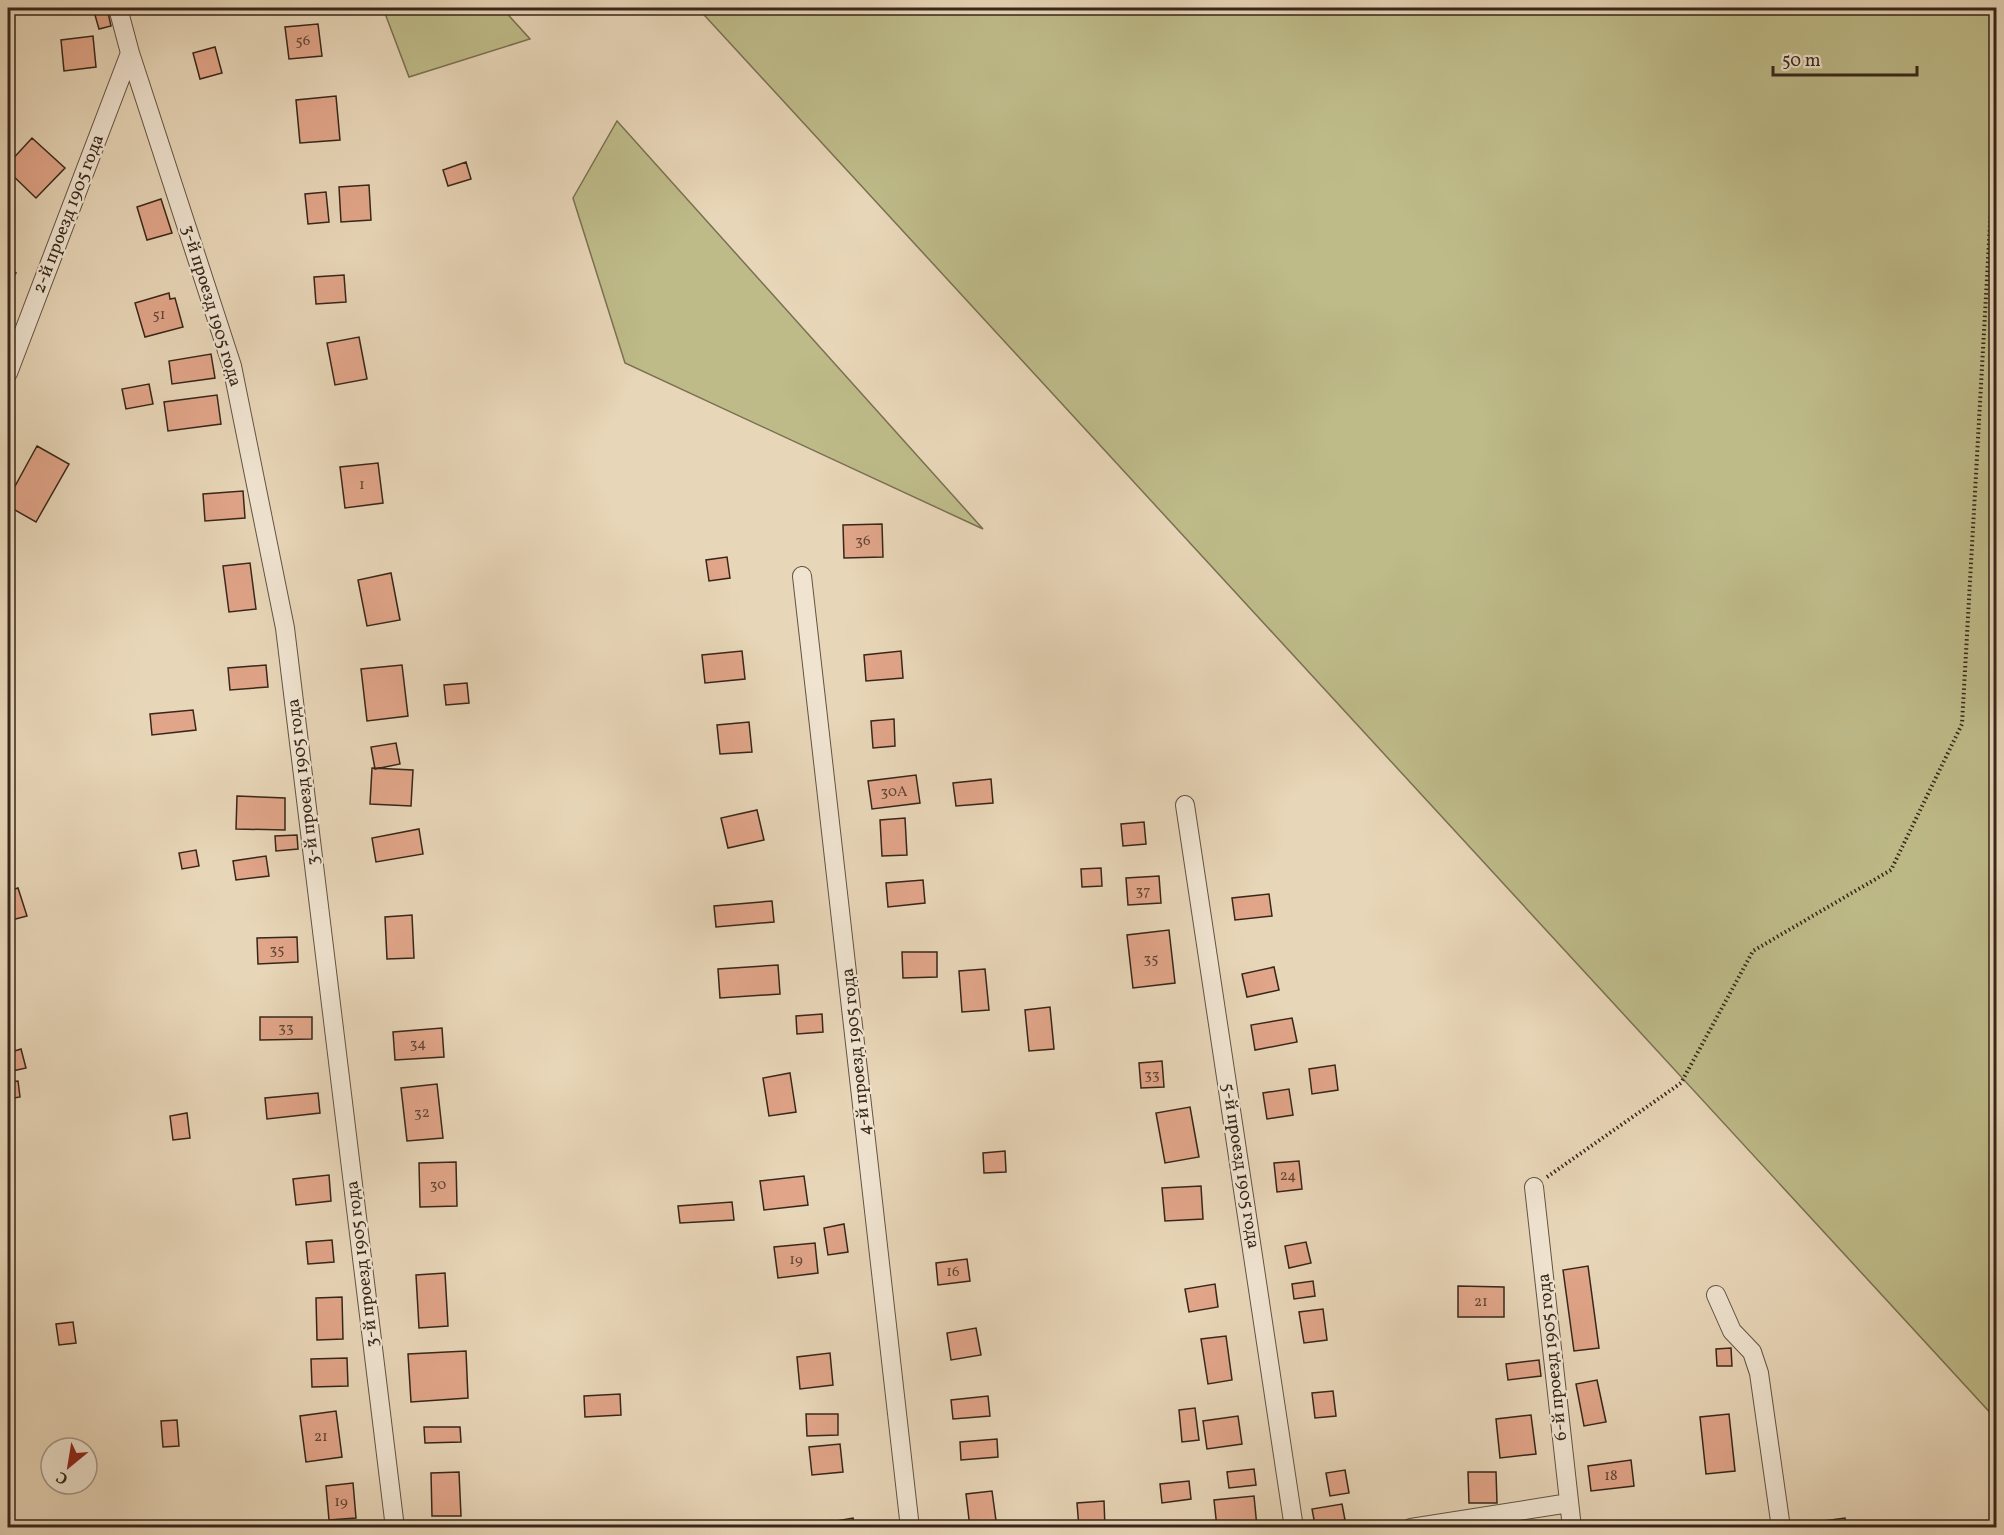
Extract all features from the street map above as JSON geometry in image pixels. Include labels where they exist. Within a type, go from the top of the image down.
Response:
[{"type":"street","name":"3-й проезд 1905 года","points":[[118,8],[130,53],[232,366],[285,628],[395,1527]]},
{"type":"street","name":"2-й проезд 1905 года","points":[[8,374],[130,53]]},
{"type":"street","name":"4-й проезд 1905 года","points":[[802,576],[910,1527]]},
{"type":"street","name":"5-й проезд 1905 года","points":[[1185,805],[1294,1527]]},
{"type":"street","name":"6-й проезд 1905 года","points":[[1534,1187],[1572,1527]]},
{"type":"street","points":[[1716,1295],[1732,1331],[1752,1352],[1760,1373],[1780,1527]]},
{"type":"street","points":[[1411,1527],[1569,1503]]},
{"type":"path","points":[[1534,1187],[1681,1083],[1753,951],[1891,870],[1962,724],[1992,189],[1996,172]]},
{"type":"shaded area","points":[[383,8],[502,8],[530,39],[409,77]]},
{"type":"shaded area","points":[[697,8],[1996,8],[1996,1419],[706,17]]},
{"type":"shaded area","points":[[617,121],[983,529],[625,363],[573,198]]},
{"type":"building","points":[[93,8],[107,8],[111,26],[99,29]]},
{"type":"building","points":[[318,24],[322,56],[289,59],[285,27]]},
{"type":"building","points":[[93,36],[96,67],[64,71],[61,40]]},
{"type":"building","points":[[215,47],[222,73],[200,79],[193,53]]},
{"type":"building","points":[[336,96],[340,140],[300,143],[296,100]]},
{"type":"building","points":[[32,138],[65,168],[36,198],[8,171],[8,164]]},
{"type":"building","points":[[466,162],[471,179],[448,186],[443,170]]},
{"type":"building","points":[[369,185],[371,220],[341,222],[339,187]]},
{"type":"building","points":[[326,192],[329,222],[308,224],[305,194]]},
{"type":"building","points":[[161,199],[172,233],[147,240],[137,207]]},
{"type":"building","points":[[8,267],[16,273],[8,285]]},
{"type":"building","points":[[344,275],[346,302],[316,304],[314,277]]},
{"type":"building","points":[[169,293],[170,299],[175,298],[183,327],[145,337],[135,303]]},
{"type":"building","points":[[359,337],[367,379],[335,385],[327,343]]},
{"type":"building","points":[[211,354],[215,378],[172,384],[169,361]]},
{"type":"building","points":[[149,384],[153,404],[126,409],[122,389]]},
{"type":"building","points":[[217,395],[221,424],[168,431],[164,402]]},
{"type":"building","points":[[37,446],[69,464],[36,522],[8,506],[8,499]]},
{"type":"building","points":[[378,463],[383,503],[345,508],[340,467]]},
{"type":"building","points":[[243,491],[245,518],[205,521],[203,494]]},
{"type":"building","points":[[882,524],[883,557],[844,558],[843,525]]},
{"type":"building","points":[[727,557],[730,578],[709,581],[706,560]]},
{"type":"building","points":[[250,563],[256,609],[229,612],[223,566]]},
{"type":"building","points":[[391,573],[400,620],[367,626],[358,580]]},
{"type":"building","points":[[742,651],[745,679],[705,683],[702,655]]},
{"type":"building","points":[[901,651],[903,678],[866,681],[864,655]]},
{"type":"building","points":[[266,665],[268,687],[230,690],[228,668]]},
{"type":"building","points":[[402,665],[408,716],[367,721],[361,669]]},
{"type":"building","points":[[467,683],[469,703],[446,705],[444,685]]},
{"type":"building","points":[[193,710],[196,730],[152,735],[150,714]]},
{"type":"building","points":[[894,719],[895,746],[873,748],[871,721]]},
{"type":"building","points":[[749,722],[752,752],[720,754],[717,725]]},
{"type":"building","points":[[396,743],[400,764],[375,769],[371,747]]},
{"type":"building","points":[[372,768],[413,770],[411,806],[370,804]]},
{"type":"building","points":[[916,775],[920,803],[872,809],[868,781]]},
{"type":"building","points":[[991,779],[993,803],[956,806],[953,783]]},
{"type":"building","points":[[237,796],[285,798],[285,830],[236,829]]},
{"type":"building","points":[[757,810],[764,840],[728,848],[721,818]]},
{"type":"building","points":[[8,813],[14,831],[8,834]]},
{"type":"building","points":[[905,818],[907,855],[882,856],[880,820]]},
{"type":"building","points":[[1144,822],[1146,844],[1123,846],[1121,824]]},
{"type":"building","points":[[419,829],[423,854],[376,862],[372,838]]},
{"type":"building","points":[[297,835],[298,849],[276,851],[275,836]]},
{"type":"building","points":[[196,850],[199,866],[182,869],[179,853]]},
{"type":"building","points":[[266,856],[269,876],[236,880],[233,861]]},
{"type":"building","points":[[1101,868],[1102,886],[1082,887],[1081,869]]},
{"type":"building","points":[[1159,876],[1161,903],[1128,905],[1126,878]]},
{"type":"building","points":[[923,880],[925,903],[888,907],[886,883]]},
{"type":"building","points":[[18,888],[27,916],[8,921],[8,891]]},
{"type":"building","points":[[1269,894],[1272,916],[1235,920],[1232,898]]},
{"type":"building","points":[[772,901],[774,922],[716,927],[714,906]]},
{"type":"building","points":[[412,915],[414,958],[387,959],[385,917]]},
{"type":"building","points":[[1169,930],[1175,983],[1133,988],[1127,935]]},
{"type":"building","points":[[297,937],[298,962],[258,964],[257,938]]},
{"type":"building","points":[[902,952],[937,952],[937,977],[903,978]]},
{"type":"building","points":[[778,965],[780,994],[720,998],[718,969]]},
{"type":"building","points":[[1274,967],[1279,990],[1247,997],[1242,974]]},
{"type":"building","points":[[985,969],[989,1010],[962,1012],[959,971]]},
{"type":"building","points":[[11,984],[14,1000],[8,1002],[8,985]]},
{"type":"building","points":[[1050,1007],[1054,1049],[1029,1051],[1025,1010]]},
{"type":"building","points":[[822,1014],[823,1032],[797,1034],[796,1016]]},
{"type":"building","points":[[260,1017],[312,1017],[312,1039],[260,1040]]},
{"type":"building","points":[[1292,1018],[1297,1042],[1255,1050],[1251,1025]]},
{"type":"building","points":[[442,1028],[444,1057],[395,1060],[393,1032]]},
{"type":"building","points":[[21,1049],[26,1068],[8,1072],[8,1053]]},
{"type":"building","points":[[1162,1061],[1164,1087],[1141,1088],[1139,1063]]},
{"type":"building","points":[[1335,1065],[1338,1090],[1312,1094],[1309,1069]]},
{"type":"building","points":[[790,1073],[796,1112],[769,1116],[763,1078]]},
{"type":"building","points":[[18,1081],[20,1097],[8,1099],[8,1082]]},
{"type":"building","points":[[437,1084],[443,1138],[407,1141],[401,1088]]},
{"type":"building","points":[[1289,1089],[1293,1115],[1267,1119],[1263,1093]]},
{"type":"building","points":[[318,1093],[320,1113],[267,1119],[265,1098]]},
{"type":"building","points":[[1190,1107],[1199,1157],[1165,1163],[1156,1113]]},
{"type":"building","points":[[187,1113],[190,1138],[173,1140],[170,1116]]},
{"type":"building","points":[[1005,1151],[1006,1172],[984,1173],[983,1153]]},
{"type":"building","points":[[1299,1161],[1302,1189],[1277,1192],[1274,1163]]},
{"type":"building","points":[[456,1162],[457,1206],[420,1207],[419,1163]]},
{"type":"building","points":[[329,1175],[331,1201],[296,1205],[293,1179]]},
{"type":"building","points":[[804,1176],[808,1205],[764,1210],[760,1181]]},
{"type":"building","points":[[1201,1186],[1203,1219],[1165,1221],[1162,1188]]},
{"type":"building","points":[[732,1202],[734,1220],[680,1223],[678,1206]]},
{"type":"building","points":[[844,1224],[848,1252],[828,1255],[824,1228]]},
{"type":"building","points":[[332,1240],[334,1262],[308,1264],[306,1242]]},
{"type":"building","points":[[1306,1242],[1311,1263],[1289,1268],[1285,1246]]},
{"type":"building","points":[[815,1243],[818,1273],[778,1278],[774,1247]]},
{"type":"building","points":[[967,1259],[970,1281],[938,1285],[936,1263]]},
{"type":"building","points":[[1588,1266],[1599,1348],[1574,1351],[1563,1270]]},
{"type":"building","points":[[445,1273],[448,1326],[419,1328],[416,1275]]},
{"type":"building","points":[[1313,1281],[1315,1296],[1294,1299],[1292,1284]]},
{"type":"building","points":[[1215,1284],[1218,1307],[1189,1312],[1185,1289]]},
{"type":"building","points":[[1458,1286],[1504,1287],[1504,1317],[1458,1317]]},
{"type":"building","points":[[342,1297],[343,1339],[317,1340],[316,1298]]},
{"type":"building","points":[[1323,1309],[1327,1340],[1304,1343],[1299,1312]]},
{"type":"building","points":[[73,1322],[76,1343],[59,1345],[56,1324]]},
{"type":"building","points":[[976,1328],[981,1355],[951,1360],[947,1333]]},
{"type":"building","points":[[1226,1336],[1232,1380],[1208,1384],[1201,1339]]},
{"type":"building","points":[[1731,1348],[1732,1366],[1717,1366],[1716,1349]]},
{"type":"building","points":[[466,1351],[468,1398],[411,1402],[408,1354]]},
{"type":"building","points":[[830,1353],[833,1385],[800,1389],[797,1357]]},
{"type":"building","points":[[347,1358],[348,1386],[312,1387],[311,1359]]},
{"type":"building","points":[[1539,1360],[1541,1376],[1508,1380],[1506,1364]]},
{"type":"building","points":[[1597,1380],[1606,1422],[1584,1426],[1576,1384]]},
{"type":"building","points":[[1333,1391],[1336,1416],[1315,1418],[1312,1393]]},
{"type":"building","points":[[620,1394],[621,1415],[585,1417],[584,1396]]},
{"type":"building","points":[[988,1396],[990,1416],[953,1419],[951,1400]]},
{"type":"building","points":[[1195,1408],[1199,1440],[1182,1442],[1179,1410]]},
{"type":"building","points":[[336,1411],[342,1457],[306,1462],[300,1416]]},
{"type":"building","points":[[806,1414],[838,1414],[838,1435],[807,1436]]},
{"type":"building","points":[[1729,1414],[1735,1471],[1706,1474],[1700,1417]]},
{"type":"building","points":[[1531,1415],[1536,1454],[1500,1458],[1496,1419]]},
{"type":"building","points":[[1238,1416],[1242,1444],[1207,1449],[1203,1421]]},
{"type":"building","points":[[177,1420],[179,1446],[163,1447],[161,1421]]},
{"type":"building","points":[[424,1427],[460,1427],[461,1442],[425,1443]]},
{"type":"building","points":[[997,1439],[998,1457],[961,1460],[960,1442]]},
{"type":"building","points":[[840,1444],[843,1472],[812,1475],[809,1447]]},
{"type":"building","points":[[1631,1460],[1634,1486],[1591,1491],[1588,1466]]},
{"type":"building","points":[[1254,1469],[1256,1485],[1229,1488],[1227,1472]]},
{"type":"building","points":[[1345,1470],[1349,1493],[1330,1496],[1326,1473]]},
{"type":"building","points":[[459,1472],[461,1516],[432,1516],[431,1473]]},
{"type":"building","points":[[1468,1472],[1496,1472],[1497,1503],[1469,1503]]},
{"type":"building","points":[[1189,1481],[1191,1499],[1162,1503],[1160,1484]]},
{"type":"building","points":[[353,1483],[356,1518],[329,1520],[326,1486]]},
{"type":"building","points":[[992,1491],[997,1528],[970,1528],[966,1494]]},
{"type":"building","points":[[8,1494],[11,1528],[8,1528]]},
{"type":"building","points":[[1254,1496],[1257,1527],[1217,1528],[1214,1500]]},
{"type":"building","points":[[1104,1501],[1105,1528],[1079,1528],[1077,1503]]},
{"type":"building","points":[[1342,1504],[1345,1520],[1315,1525],[1312,1509]]},
{"type":"building","points":[[853,1518],[855,1528],[825,1528],[824,1523]]},
{"type":"building","points":[[1845,1518],[1846,1528],[1817,1528],[1816,1522]]},
{"type":"building","points":[[1516,1524],[1516,1528],[1488,1527]]}]
